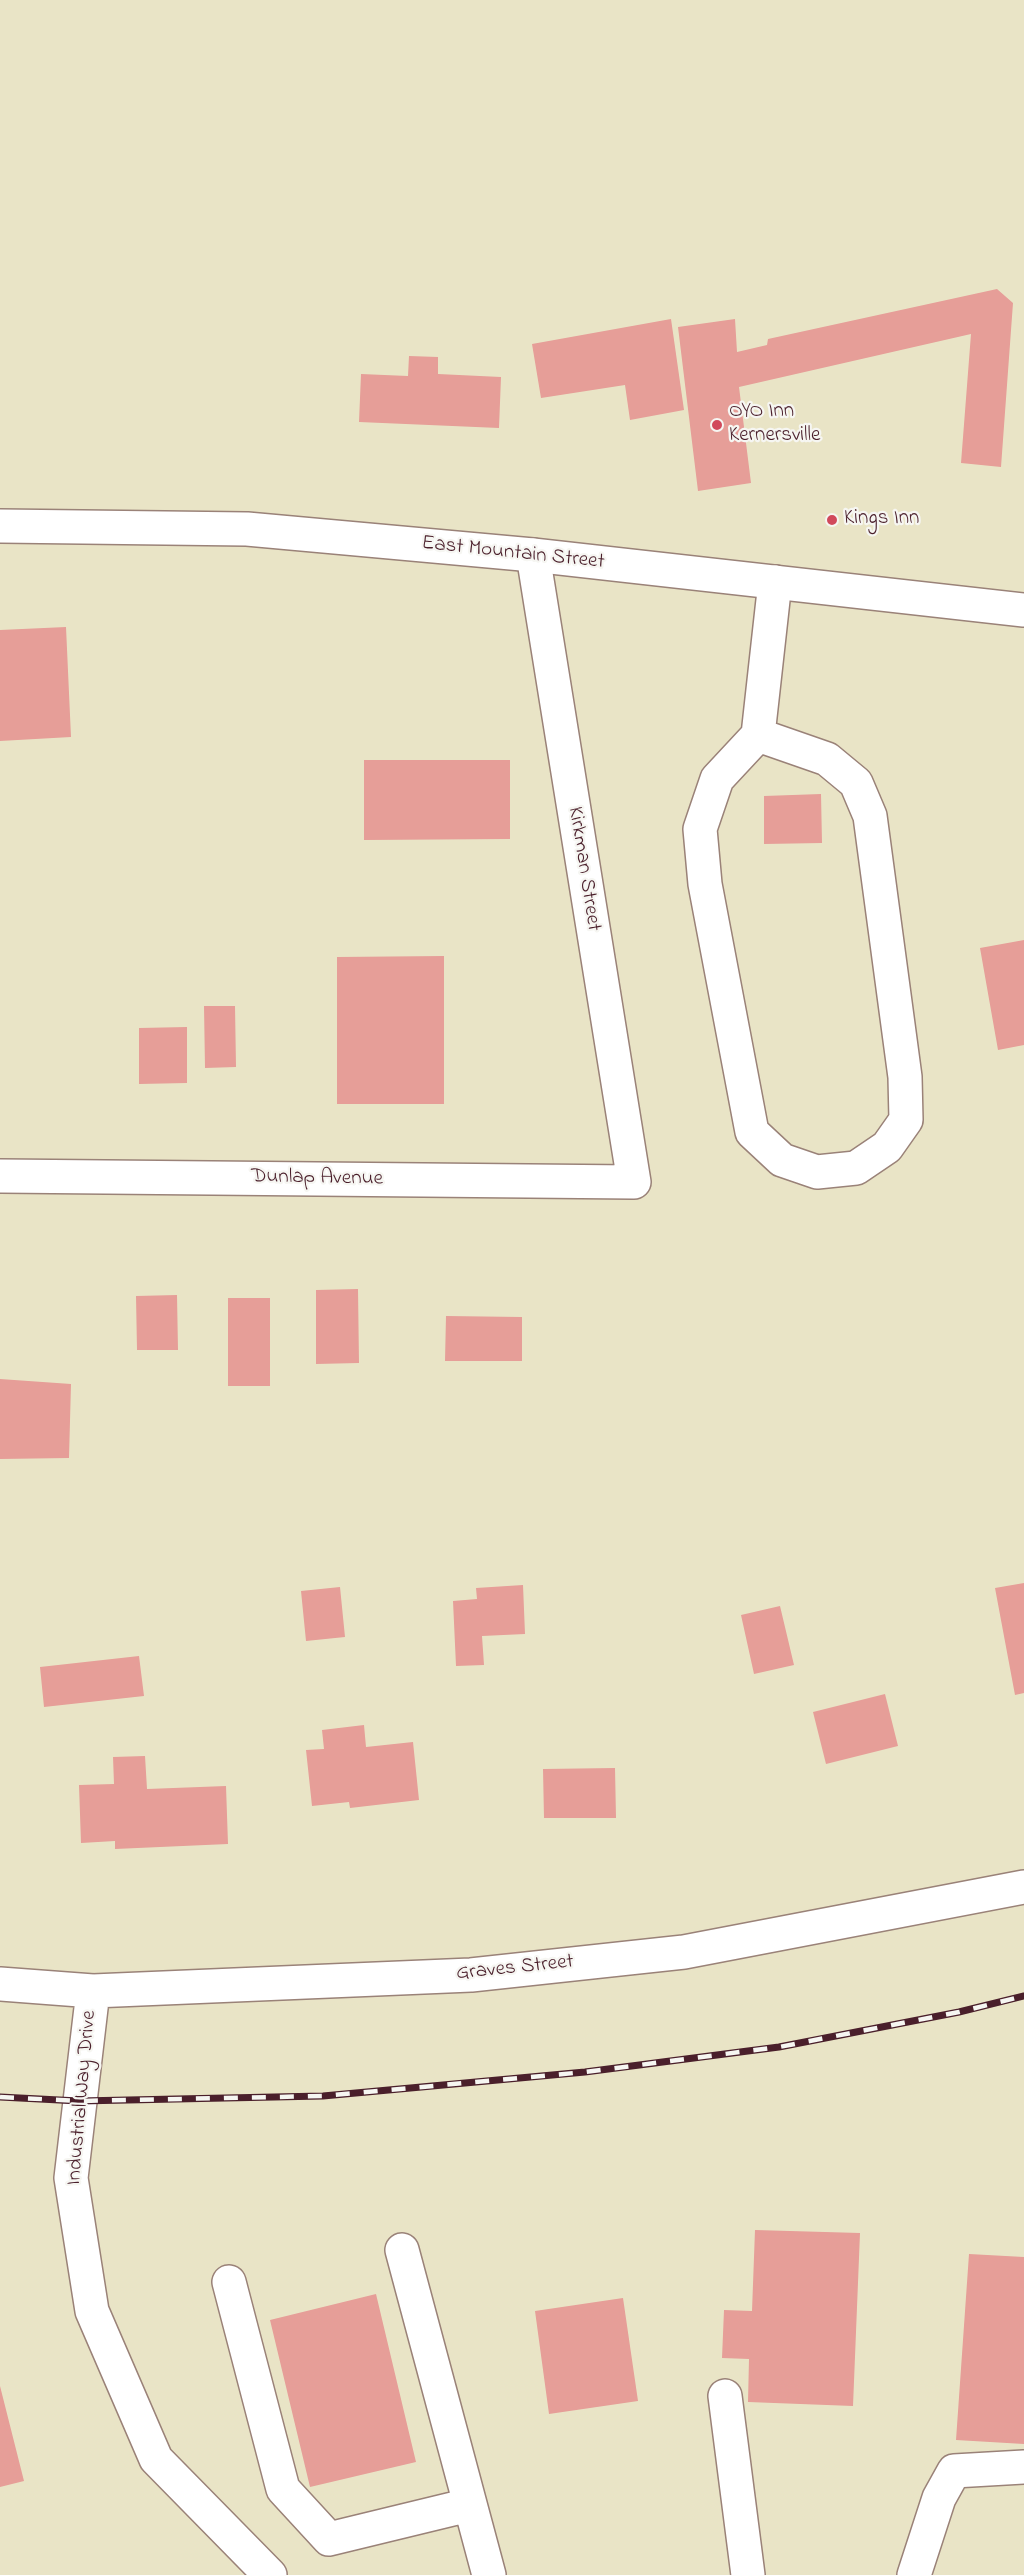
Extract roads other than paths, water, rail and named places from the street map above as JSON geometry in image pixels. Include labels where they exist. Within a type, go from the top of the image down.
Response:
[{"type":"street","name":"East Mountain Street","points":[[0,526],[247,529],[533,555],[1024,610]]},
{"type":"street","name":"Kirkman Street","points":[[533,555],[634,1182]]},
{"type":"street","points":[[758,735],[827,759],[856,783],[870,816],[905,1077],[906,1120],[887,1147],[855,1168],[817,1172],[782,1160],[752,1132],[705,885],[700,829],[717,779],[758,735],[775,582]]},
{"type":"street","name":"Dunlap Avenue","points":[[0,1176],[634,1182]]},
{"type":"street","name":"Graves Street","points":[[0,1984],[93,1991],[471,1975],[672,1953],[939,1905],[1024,1887]]},
{"type":"street","name":"Industrial Way Drive","points":[[93,1991],[71,2178],[92,2311],[156,2459],[270,2575]]},
{"type":"street","points":[[402,2250],[489,2575]]},
{"type":"street","points":[[229,2282],[283,2489],[329,2539],[469,2505]]},
{"type":"street","points":[[725,2396],[748,2575]]},
{"type":"street","points":[[914,2575],[939,2498],[954,2471],[1024,2467]]},
{"type":"railway","points":[[0,2097],[79,2101],[323,2096],[585,2072],[779,2047],[959,2012],[1024,1996]]},
{"type":"place","name":"OYO Inn Kernersville","points":[[717,425]]},
{"type":"place","name":"Kings Inn","points":[[832,520]]}]
